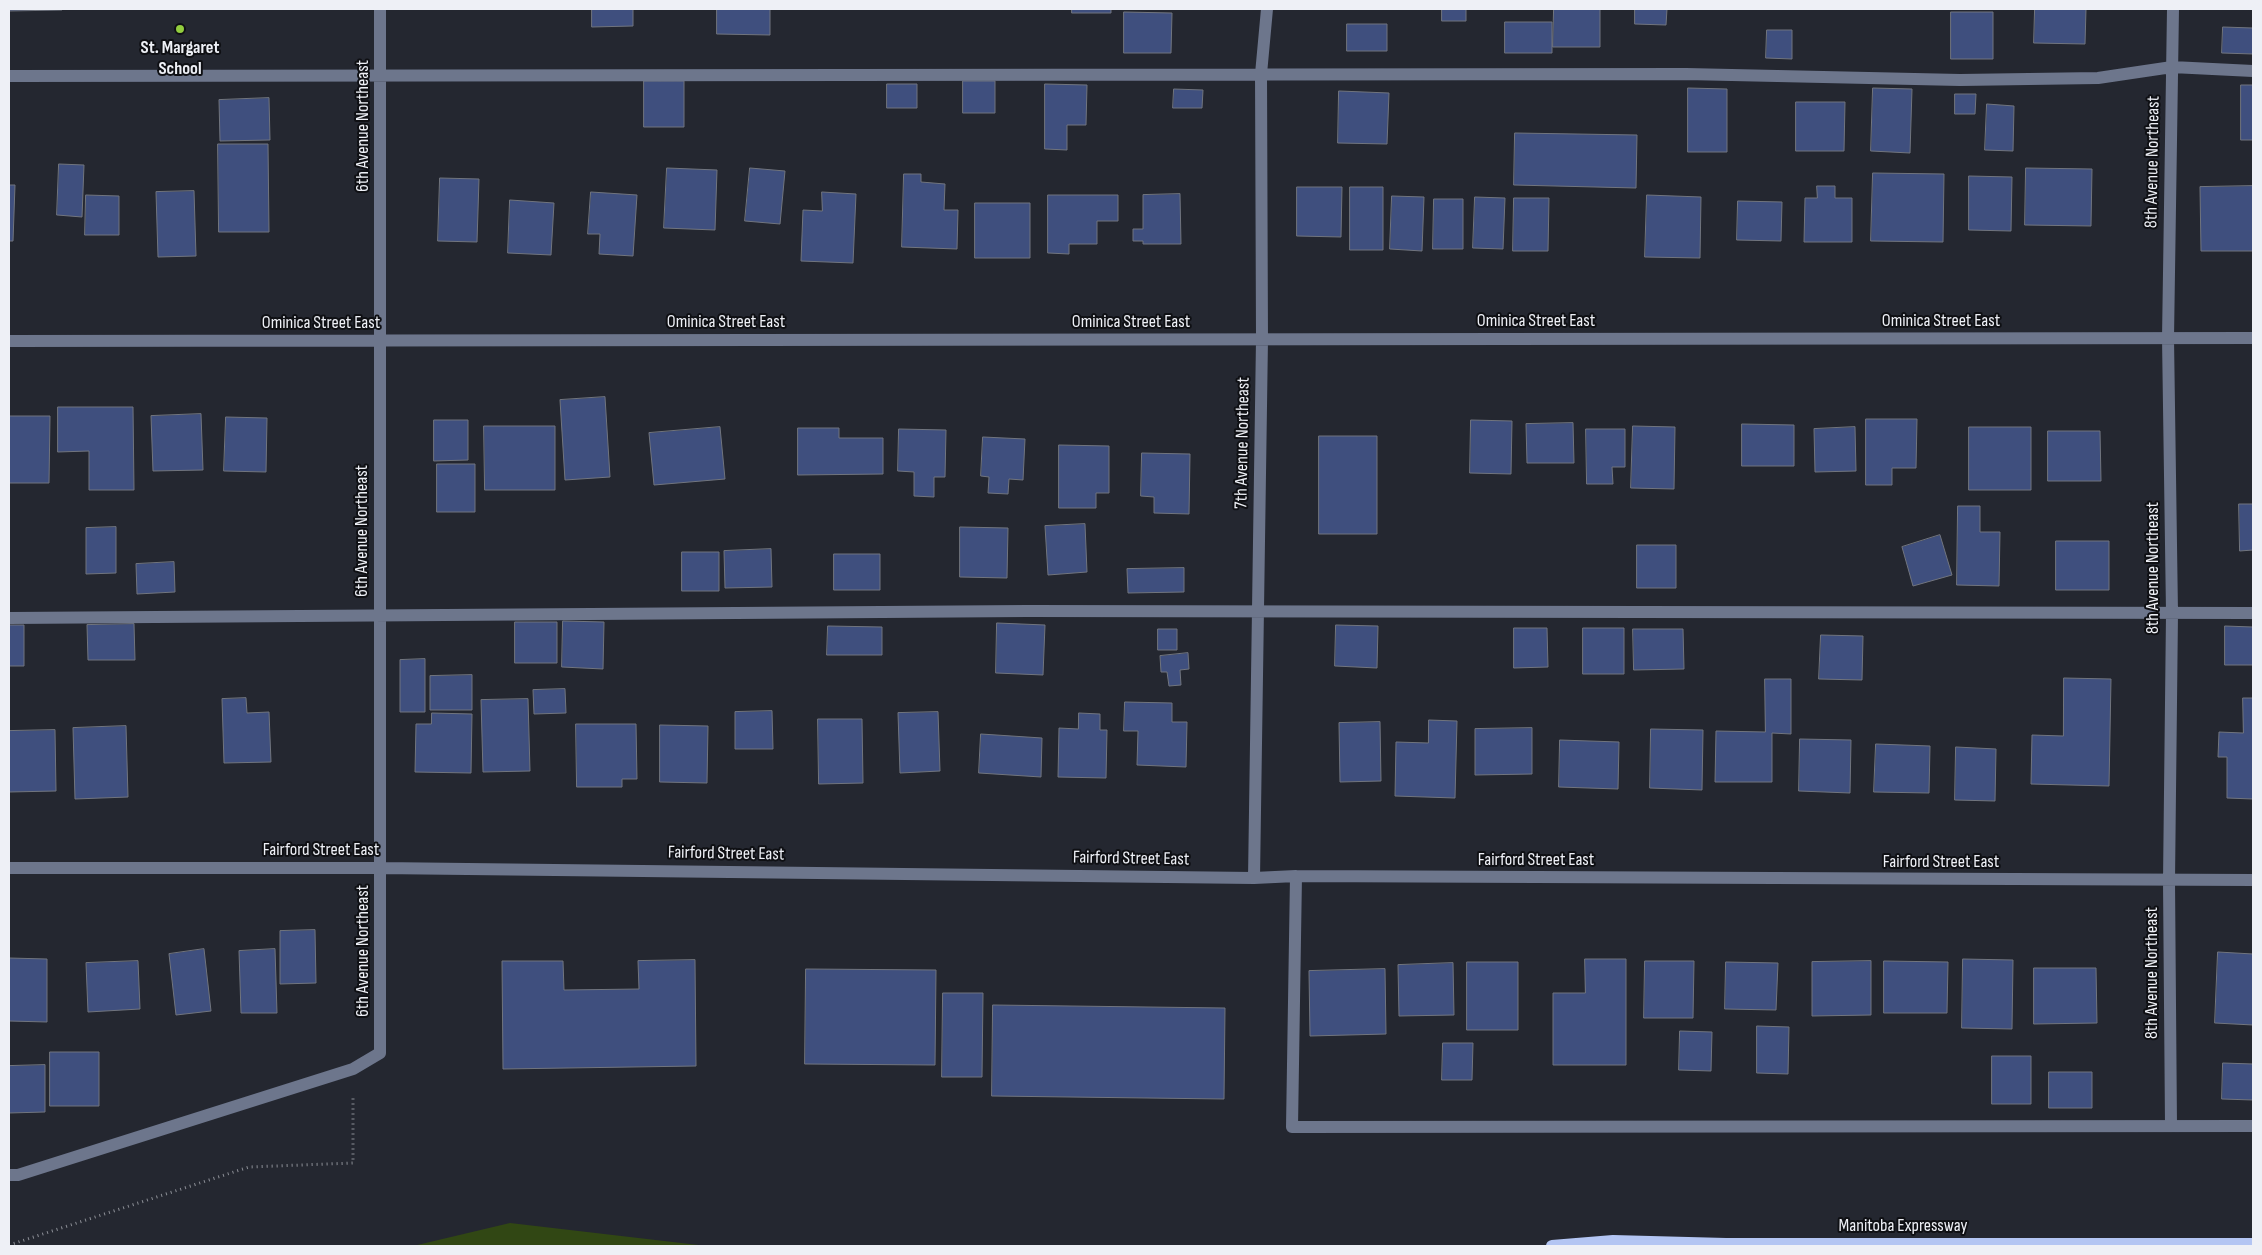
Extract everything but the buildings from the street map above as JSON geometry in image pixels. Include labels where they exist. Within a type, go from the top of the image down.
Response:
[{"type":"main road","name":"Manitoba Expressway","points":[[1552,1246],[1613,1241],[1726,1244],[2253,1244]]},
{"type":"street","name":"6th Avenue Northeast","points":[[353,1069],[380,1053],[380,9]]},
{"type":"street","name":"7th Avenue Northeast","points":[[1254,878],[1262,339],[1261,74],[1267,9]]},
{"type":"street","name":"8th Avenue Northeast","points":[[2171,1126],[2169,881],[2172,613],[2168,338],[2173,9]]},
{"type":"street","points":[[9,76],[381,74],[1181,76],[1261,74],[1686,74],[1960,80],[2098,78],[2172,67],[2253,71]]},
{"type":"street","name":"Ominica Street East","points":[[9,341],[2253,338]]},
{"type":"street","points":[[9,618],[380,617],[1027,611],[1259,613],[2253,613]]},
{"type":"street","name":"Fairford Street East","points":[[9,868],[380,868],[1254,878],[1296,876],[2253,880]]},
{"type":"street","points":[[1296,876],[1292,1127],[2253,1126]]},
{"type":"street","points":[[9,1175],[18,1175],[353,1069]]},
{"type":"path","points":[[9,1245],[249,1167],[353,1162],[353,1069]]},
{"type":"shaded area","points":[[510,1223],[707,1246],[413,1246]]},
{"type":"place","name":"St. Margaret School","points":[[180,29]]}]
